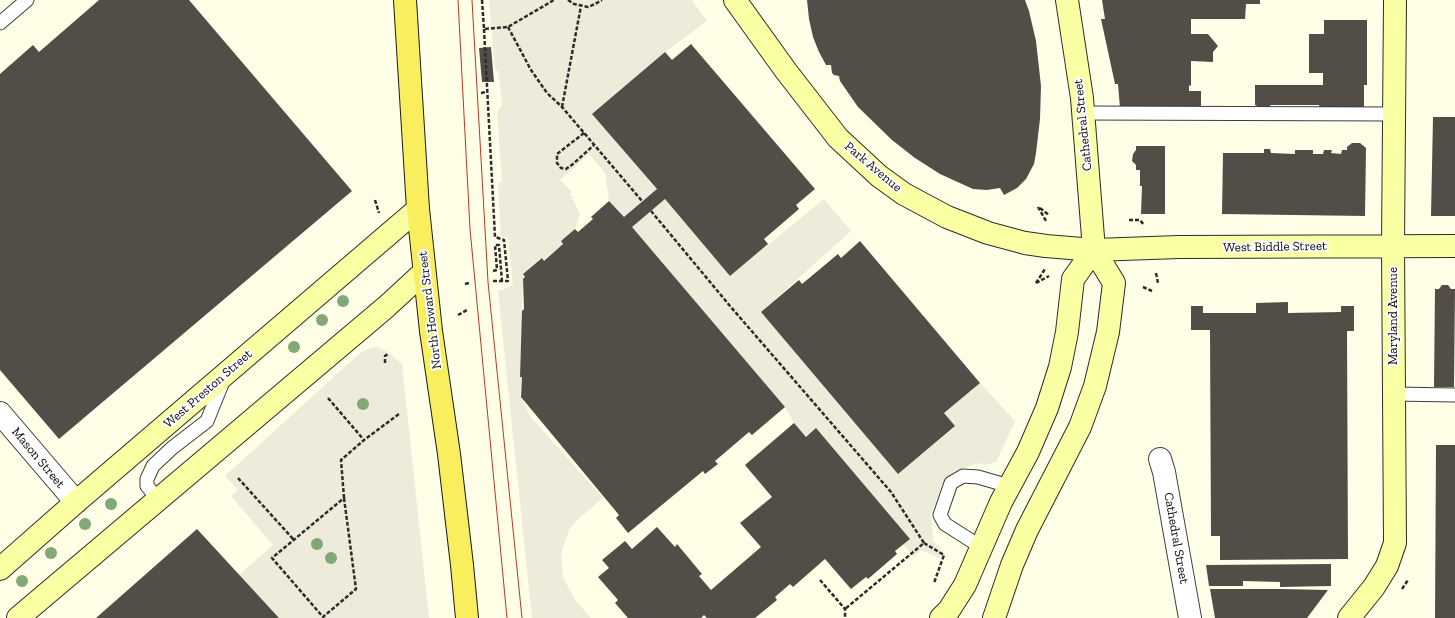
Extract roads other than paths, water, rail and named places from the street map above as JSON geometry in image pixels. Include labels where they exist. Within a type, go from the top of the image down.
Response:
[{"type":"main road","name":"North Howard Street","points":[[406,0],[418,209],[424,272],[450,462],[467,618]]},
{"type":"main road","name":"Park Avenue","points":[[736,0],[786,71],[838,138],[879,176],[904,194],[947,217],[988,233],[1025,243],[1094,250]]},
{"type":"main road","name":"Cathedral Street","points":[[1067,0],[1083,112],[1094,250]]},
{"type":"main road","name":"Maryland Avenue","points":[[1349,618],[1374,587],[1387,566],[1395,543],[1393,245],[1395,0]]},
{"type":"main road","name":"West Preston Street","points":[[0,569],[418,209]]},
{"type":"main road","name":"West Biddle Street","points":[[1094,250],[1179,247],[1393,245],[1455,246]]},
{"type":"main road","points":[[941,618],[949,610],[965,585],[1009,486],[1028,452],[1047,408],[1060,367],[1068,332],[1073,279],[1094,250],[1114,283],[1108,332],[1097,379],[1080,427],[1027,530],[1012,565],[994,618]]},
{"type":"main road","points":[[18,618],[380,312],[424,272]]},
{"type":"street","name":"Mason Street","points":[[0,413],[76,502]]},
{"type":"street","name":"Cathedral Street","points":[[1160,459],[1164,472],[1190,618]]},
{"type":"lane","points":[[0,23],[28,0]]},
{"type":"lane","points":[[1083,112],[1394,114]]},
{"type":"lane","points":[[158,499],[147,486],[147,479],[153,466],[172,448],[207,421],[226,374]]},
{"type":"lane","points":[[1393,394],[1455,394]]},
{"type":"lane","points":[[981,547],[945,524],[940,515],[951,483],[963,476],[978,477],[1009,486]]},
{"type":"tram line","points":[[458,0],[470,229],[507,618]]},
{"type":"tram line","points":[[472,0],[488,282],[522,618]]}]
